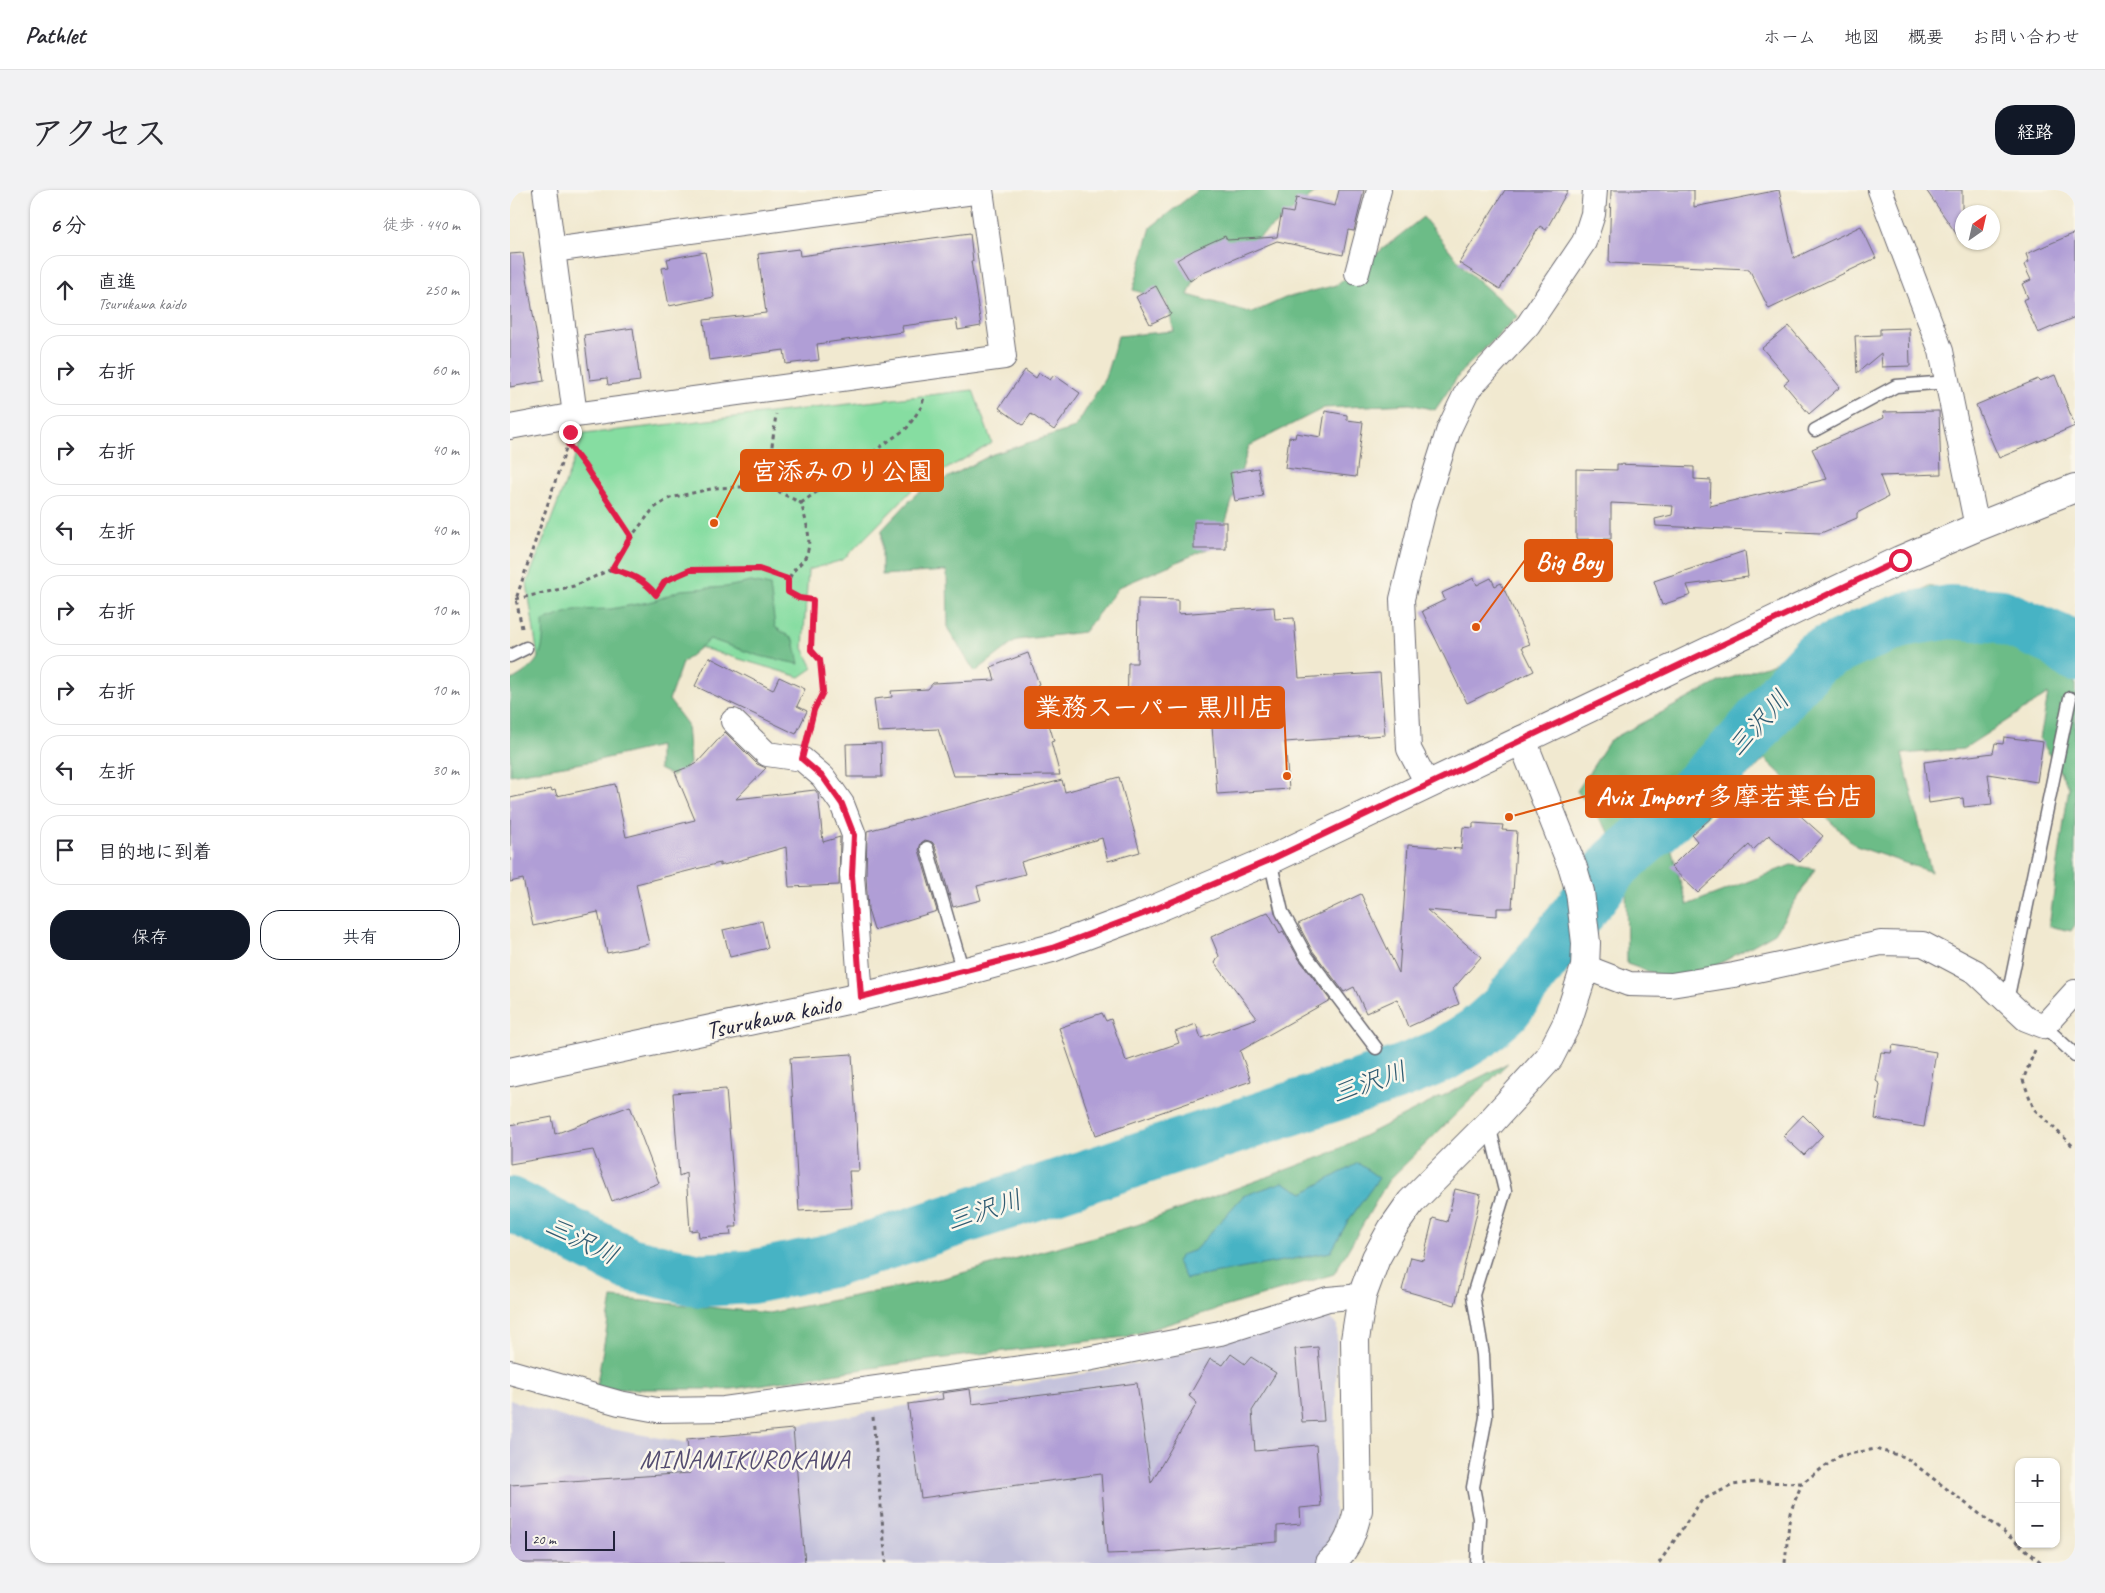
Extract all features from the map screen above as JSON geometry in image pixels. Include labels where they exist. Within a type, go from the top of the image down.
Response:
[{"type":"main road","name":"Tsurukawa kaido","points":[[510,1072],[861,997],[1052,948],[1143,914],[1270,860],[1900,560],[1977,526],[2075,488]]},
{"type":"main road","points":[[1339,1560],[1353,1531],[1358,1510],[1355,1340],[1362,1296],[1376,1258],[1392,1229],[1411,1202],[1489,1124],[1549,1058],[1567,1023],[1586,961],[1580,892],[1573,868],[1522,740]]},
{"type":"street","points":[[545,190],[575,415]]},
{"type":"street","points":[[510,428],[575,415],[1004,357],[981,190],[553,250]]},
{"type":"street","points":[[1357,273],[1379,190]]},
{"type":"street","points":[[1428,785],[1409,749],[1402,599],[1425,505],[1449,429],[1467,391],[1528,325],[1584,242],[1593,214],[1595,190]]},
{"type":"street","points":[[1880,190],[1941,351],[1977,526]]},
{"type":"street","points":[[733,721],[767,754],[802,759],[823,777],[842,804],[854,835],[852,875],[861,997]]},
{"type":"street","points":[[1586,961],[1629,984],[1671,985],[1734,975],[1881,943],[1922,944],[1976,972],[2026,1019],[2044,1026],[2075,992]]},
{"type":"street","points":[[510,1372],[619,1403],[657,1410],[724,1409],[1097,1357],[1220,1333],[1328,1299],[1362,1296]]},
{"type":"lane","points":[[1815,430],[1896,386],[1948,382]]},
{"type":"lane","points":[[510,656],[526,648]]},
{"type":"lane","points":[[2007,1001],[2070,698]]},
{"type":"lane","points":[[927,848],[963,972]]},
{"type":"lane","points":[[1270,860],[1282,912],[1300,946],[1376,1048]]},
{"type":"lane","points":[[2044,1026],[2075,1055]]},
{"type":"lane","points":[[1478,1563],[1479,1518],[1473,1487],[1486,1417],[1483,1355],[1473,1295],[1505,1191],[1489,1124]]},
{"type":"path","points":[[801,503],[906,428],[922,406],[926,391]]},
{"type":"path","points":[[767,486],[777,404]]},
{"type":"path","points":[[526,648],[516,599],[569,438]]},
{"type":"path","points":[[568,444],[631,536]]},
{"type":"path","points":[[516,599],[574,586],[612,569],[631,536],[654,508],[670,498],[715,488],[767,486],[801,503],[807,527],[808,551],[788,579],[788,592],[799,598],[813,600],[811,650],[820,660],[823,692],[814,710],[802,759]]},
{"type":"path","points":[[612,569],[630,574],[650,586],[656,595],[665,581],[690,570],[759,569],[788,579]]},
{"type":"path","points":[[2044,1026],[2023,1080],[2034,1109],[2075,1148]]},
{"type":"path","points":[[871,1388],[886,1563]]},
{"type":"path","points":[[1785,1563],[1790,1513],[1802,1483],[1839,1456],[1875,1449],[1905,1457],[2015,1541]]},
{"type":"path","points":[[1659,1563],[1702,1500],[1733,1485],[1756,1482],[1802,1483]]},
{"type":"path","points":[[2024,1548],[2042,1563]]},
{"type":"shaded area","points":[[1325,1314],[1337,1325],[1334,1510],[1341,1563],[510,1563],[510,1400],[588,1425],[694,1444],[1147,1362]]},
{"type":"green space","points":[[1198,190],[1319,190],[1258,238],[1204,258],[1188,295],[1252,313],[1285,298],[1337,285],[1423,217],[1465,269],[1518,316],[1461,372],[1435,410],[1410,404],[1324,408],[1249,446],[1219,544],[1119,587],[1084,632],[1017,640],[975,672],[948,629],[947,571],[882,575],[882,530],[916,494],[993,454],[1075,428],[1105,378],[1118,336],[1174,331],[1166,300],[1133,290],[1151,227]]},
{"type":"green space","points":[[973,390],[992,443],[915,487],[843,560],[808,570],[803,648],[813,668],[800,677],[692,645],[538,658],[527,583],[584,434]]},
{"type":"green space","points":[[751,582],[770,586],[775,627],[794,640],[799,664],[759,656],[710,639],[682,663],[669,700],[687,724],[690,764],[673,776],[659,769],[659,746],[594,761],[510,775],[510,681],[528,670],[538,657],[543,642],[543,621],[574,610],[611,609],[654,601],[681,590],[726,587]]},
{"type":"green space","points":[[1928,586],[2075,620],[2075,925],[2071,931],[2049,926],[2069,787],[2040,739],[2048,694],[1963,749],[1902,754],[1931,872],[1856,846],[1765,759],[1671,848],[1687,905],[1791,865],[1815,869],[1775,933],[1719,964],[1676,981],[1627,964],[1626,881],[1610,833],[1577,791],[1610,740],[1719,682],[1841,640]]},
{"type":"green space","points":[[1508,1063],[1388,1181],[1334,1274],[1125,1337],[911,1362],[732,1389],[596,1389],[612,1298],[769,1313],[944,1278],[1137,1225],[1326,1155]]},
{"type":"water","points":[[1358,1163],[1379,1178],[1348,1221],[1331,1252],[1186,1279],[1177,1262],[1181,1255],[1195,1250],[1243,1196],[1283,1182],[1303,1193]]},
{"type":"building","points":[[1339,190],[1364,190],[1354,231],[1348,230],[1343,255],[1277,241],[1203,272],[1190,281],[1177,260],[1225,236],[1227,240],[1277,237],[1282,211],[1293,213],[1296,198],[1335,206]]},
{"type":"building","points":[[1505,190],[1568,190],[1546,230],[1540,226],[1500,289],[1459,263]]},
{"type":"building","points":[[1611,190],[1694,190],[1694,207],[1779,190],[1794,258],[1861,226],[1876,258],[1769,309],[1749,269],[1609,263]]},
{"type":"building","points":[[1926,190],[1962,190],[1962,205],[1955,205],[1955,232]]},
{"type":"building","points":[[970,233],[973,261],[971,261],[981,326],[958,330],[956,319],[902,326],[903,332],[817,344],[819,360],[786,364],[784,350],[709,360],[704,320],[766,313],[758,254],[799,249],[800,256]]},
{"type":"building","points":[[2075,233],[2075,317],[2038,333],[2023,300],[2028,298],[2022,284],[2031,280],[2024,265],[2029,262],[2026,254]]},
{"type":"building","points":[[705,252],[714,297],[669,306],[662,268],[669,267],[667,259]]},
{"type":"building","points":[[523,253],[544,381],[510,387],[510,254]]},
{"type":"building","points":[[1156,286],[1171,314],[1150,324],[1136,297]]},
{"type":"building","points":[[1789,326],[1840,387],[1809,414],[1784,384],[1789,380],[1762,348]]},
{"type":"building","points":[[633,328],[640,381],[608,385],[607,378],[590,380],[584,335]]},
{"type":"building","points":[[1909,328],[1910,366],[1882,367],[1881,353],[1857,373],[1855,336],[1880,335],[1880,329]]},
{"type":"building","points":[[1025,370],[1036,378],[1039,373],[1050,380],[1054,375],[1080,393],[1054,430],[1031,414],[1023,425],[999,408]]},
{"type":"building","points":[[2055,375],[2075,426],[1999,458],[1976,405],[2038,379],[2040,381]]},
{"type":"building","points":[[1325,411],[1347,415],[1347,420],[1363,422],[1356,477],[1285,468],[1289,437],[1295,438],[1296,433],[1321,437]]},
{"type":"building","points":[[1939,411],[1941,474],[1880,476],[1888,497],[1857,513],[1857,518],[1821,533],[1656,526],[1655,519],[1672,515],[1673,506],[1611,503],[1611,539],[1576,539],[1576,469],[1617,470],[1617,464],[1694,467],[1694,479],[1711,480],[1710,506],[1827,479],[1812,449],[1884,418],[1883,412]]},
{"type":"building","points":[[1258,468],[1263,496],[1235,501],[1230,473]]},
{"type":"building","points":[[1194,522],[1226,522],[1226,549],[1194,549]]},
{"type":"building","points":[[1745,551],[1748,577],[1687,585],[1691,595],[1662,605],[1654,581]]},
{"type":"building","points":[[1474,578],[1477,585],[1491,578],[1495,586],[1501,583],[1530,644],[1522,647],[1534,671],[1467,703],[1422,611],[1445,600],[1442,593]]},
{"type":"building","points":[[1138,599],[1178,600],[1178,614],[1274,607],[1275,619],[1294,618],[1299,678],[1380,673],[1385,735],[1285,742],[1289,789],[1217,794],[1212,726],[1127,723],[1128,663],[1137,663]]},
{"type":"building","points":[[1028,653],[1039,684],[1037,685],[1054,741],[1051,742],[1060,775],[953,776],[938,729],[878,732],[874,699],[892,697],[891,691],[928,689],[933,683],[995,680],[991,667]]},
{"type":"building","points":[[709,657],[773,690],[779,677],[805,689],[797,706],[807,711],[796,734],[695,686]]},
{"type":"building","points":[[725,732],[757,764],[766,768],[736,799],[815,790],[818,794],[823,842],[840,837],[839,885],[789,887],[786,847],[720,866],[720,863],[636,884],[649,944],[607,953],[598,912],[533,926],[523,879],[510,882],[510,798],[551,789],[552,791],[555,790],[557,796],[615,784],[626,837],[695,820],[675,772],[696,764]]},
{"type":"building","points":[[2004,737],[2043,742],[2037,782],[1988,774],[1992,804],[1964,807],[1963,798],[1929,803],[1924,762],[1993,753],[1995,743],[2003,744]]},
{"type":"building","points":[[881,743],[882,777],[847,777],[846,744]]},
{"type":"building","points":[[1119,777],[1140,852],[1108,861],[1102,838],[1021,862],[1025,874],[977,886],[981,900],[953,907],[935,846],[932,842],[925,840],[921,843],[919,850],[937,911],[874,930],[868,910],[866,875],[867,831],[1062,780],[1065,792]]},
{"type":"building","points":[[1759,782],[1790,814],[1794,810],[1823,836],[1800,862],[1769,835],[1753,850],[1749,845],[1698,893],[1671,867],[1697,841],[1692,835],[1745,787],[1749,792]]},
{"type":"building","points":[[1473,823],[1503,825],[1502,830],[1517,831],[1512,908],[1497,908],[1497,916],[1427,910],[1481,957],[1453,989],[1459,1004],[1408,1027],[1397,999],[1366,1013],[1354,987],[1344,992],[1312,950],[1298,924],[1361,894],[1399,973],[1408,845],[1461,849],[1463,827],[1473,828]]},
{"type":"building","points":[[1268,912],[1280,933],[1283,931],[1299,959],[1330,1000],[1240,1051],[1251,1081],[1096,1135],[1059,1028],[1102,1013],[1106,1021],[1111,1019],[1126,1061],[1179,1043],[1175,1032],[1196,1024],[1201,1038],[1257,1018],[1215,963],[1219,956],[1211,937]]},
{"type":"building","points":[[762,921],[768,948],[730,957],[723,930]]},
{"type":"building","points":[[1893,1045],[1936,1052],[1924,1127],[1875,1119],[1880,1084],[1876,1081],[1881,1052],[1891,1053]]},
{"type":"building","points":[[852,1054],[859,1171],[849,1171],[852,1208],[799,1211],[790,1058]]},
{"type":"building","points":[[726,1089],[737,1227],[730,1227],[731,1235],[699,1237],[698,1230],[690,1231],[686,1173],[679,1176],[673,1093]]},
{"type":"building","points":[[630,1106],[659,1183],[612,1201],[593,1150],[510,1164],[510,1125],[552,1117],[555,1134]]},
{"type":"building","points":[[1803,1115],[1823,1135],[1804,1155],[1783,1136]]},
{"type":"building","points":[[1455,1189],[1481,1195],[1455,1305],[1402,1290],[1411,1257],[1423,1260],[1433,1218],[1447,1222]]},
{"type":"building","points":[[1318,1347],[1324,1421],[1302,1422],[1295,1349]]},
{"type":"building","points":[[1231,1354],[1245,1364],[1251,1357],[1276,1373],[1252,1411],[1255,1451],[1316,1445],[1321,1506],[1300,1508],[1301,1524],[1277,1526],[1277,1542],[1164,1552],[1107,1554],[1101,1474],[921,1498],[908,1404],[943,1399],[942,1393],[970,1389],[972,1404],[1137,1383],[1151,1483],[1197,1403],[1189,1396],[1210,1359],[1223,1365]]},
{"type":"building","points":[[793,1429],[805,1563],[510,1563],[510,1485],[690,1473],[687,1439]]},
{"type":"waterway","name":"三沢川","points":[[510,1204],[629,1264],[700,1280],[751,1277],[834,1260],[1402,1072],[1441,1056],[1478,1033],[1505,1009],[1616,863],[1662,823],[1742,743],[1817,657],[1862,636],[1907,619],[1950,612],[2001,616],[2057,640],[2075,655]]},
{"type":"place","name":"宮添みのり公園","points":[[714,523]]},
{"type":"place","name":"Big Boy","points":[[1476,627]]},
{"type":"place","name":"業務スーパー 黒川店","points":[[1287,776]]},
{"type":"place","name":"Avix Import 多摩若葉台店","points":[[1509,817]]},
{"type":"district","name":"MINAMIKUROKAWA","points":[[745,1459]]},
{"type":"route","points":[[570,432],[568,444],[608,499],[631,536],[612,569],[630,574],[650,586],[656,595],[665,581],[690,570],[759,569],[788,579],[788,592],[799,598],[813,600],[811,650],[820,660],[823,692],[814,710],[802,759],[823,777],[842,804],[854,835],[852,875],[861,997],[1052,948],[1143,914],[1270,860],[1900,560]]}]
